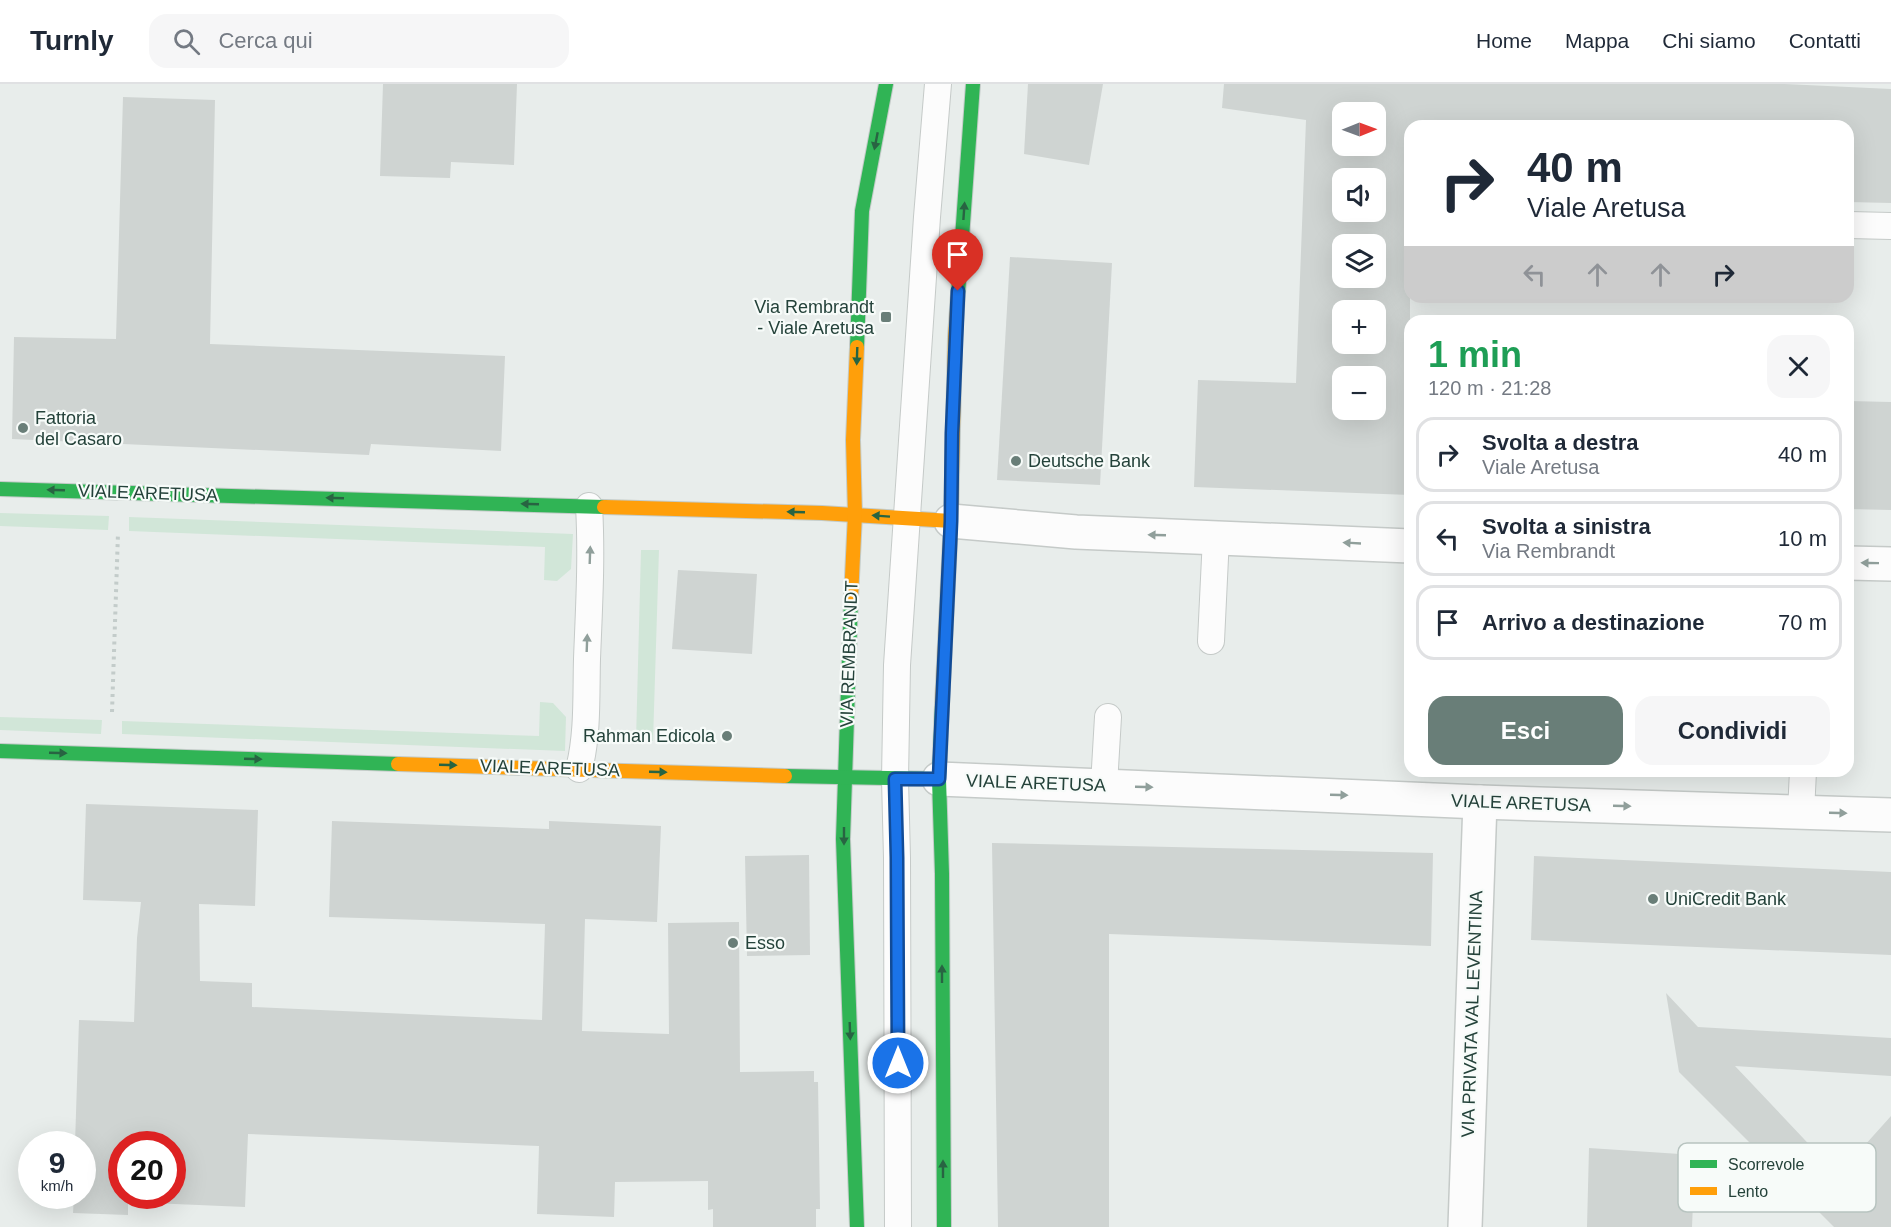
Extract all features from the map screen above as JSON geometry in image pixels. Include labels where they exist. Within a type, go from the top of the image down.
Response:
[{"type":"street","name":"VIA REMBRANDT","points":[[856,1227],[843,839],[844,777],[855,514],[854,440],[862,211],[886,84]]},
{"type":"street","points":[[944,1227],[942,886],[939,848],[939,779],[951,521],[955,337],[974,84]]},
{"type":"street","name":"VIALE ARETUSA","points":[[0,489],[855,514],[1076,532],[1404,546]]},
{"type":"street","points":[[1854,563],[1891,564]]},
{"type":"street","name":"VIALE ARETUSA","points":[[0,751],[939,779],[1480,802],[1891,815]]},
{"type":"street","name":"VIA PRIVATA VAL LEVENTINA","points":[[1465,1227],[1480,802]]},
{"type":"lane","points":[[898,1227],[895,779],[898,635],[938,84]]},
{"type":"lane","points":[[1854,225],[1891,226]]},
{"type":"lane","points":[[579,769],[583,752],[586,682],[591,534],[589,506]]},
{"type":"lane","points":[[1211,642],[1216,537]]},
{"type":"lane","points":[[1104,785],[1108,717]]},
{"type":"lane","points":[[1801,812],[1803,777]]},
{"type":"path","points":[[112,717],[119,524]]},
{"type":"green space","points":[[0,513],[109,516],[108,530],[0,526]]},
{"type":"green space","points":[[129,517],[573,534],[571,569],[557,581],[544,580],[545,547],[129,531]]},
{"type":"green space","points":[[641,550],[659,550],[653,741],[636,740]]},
{"type":"green space","points":[[540,702],[553,703],[566,717],[565,751],[122,734],[122,721],[539,736]]},
{"type":"green space","points":[[0,717],[102,720],[101,734],[0,730]]},
{"type":"building","points":[[383,84],[517,84],[514,165],[451,162],[450,178],[380,176]]},
{"type":"building","points":[[1028,84],[1103,84],[1089,165],[1024,154]]},
{"type":"building","points":[[1224,84],[1785,84],[1891,89],[1891,203],[1854,202],[1854,120],[1404,120],[1404,303],[1410,303],[1410,315],[1404,315],[1404,495],[1194,487],[1198,380],[1296,383],[1306,120],[1222,108]]},
{"type":"building","points":[[123,97],[215,100],[210,344],[505,356],[501,451],[371,444],[369,455],[12,439],[14,337],[116,339]]},
{"type":"building","points":[[1010,257],[1112,263],[1100,485],[997,480]]},
{"type":"building","points":[[1854,401],[1891,402],[1891,510],[1854,509]]},
{"type":"building","points":[[678,570],[757,574],[752,654],[672,649]]},
{"type":"building","points":[[86,804],[258,810],[255,906],[199,904],[200,981],[252,983],[252,1007],[542,1020],[545,924],[329,917],[332,821],[549,829],[549,821],[661,826],[657,922],[585,919],[582,1031],[669,1034],[668,923],[739,922],[740,1072],[814,1071],[814,1082],[818,1082],[820,1209],[816,1209],[816,1227],[713,1227],[713,1209],[708,1210],[708,1181],[615,1182],[614,1217],[537,1214],[539,1146],[248,1134],[245,1207],[186,1204],[186,1131],[108,1131],[108,1209],[128,1209],[128,1215],[73,1213],[73,1209],[96,1209],[96,1131],[75,1131],[79,1020],[134,1022],[137,938],[141,902],[83,900]]},
{"type":"building","points":[[992,843],[1433,853],[1431,946],[1109,934],[1109,1227],[998,1227]]},
{"type":"building","points":[[809,855],[810,955],[747,956],[745,856]]},
{"type":"building","points":[[1534,856],[1891,872],[1891,955],[1531,940]]},
{"type":"building","points":[[1666,993],[1698,1027],[1891,1038],[1891,1076],[1735,1066],[1808,1143],[1750,1143],[1679,1072]]},
{"type":"building","points":[[1891,1116],[1891,1227],[1834,1227],[1819,1212],[1876,1212],[1876,1143],[1867,1143]]},
{"type":"building","points":[[1589,1148],[1678,1154],[1678,1212],[1693,1212],[1692,1227],[1587,1227]]},
{"type":"traffic: fast","points":[[857,347],[862,211],[886,84]]},
{"type":"traffic: fast","points":[[958,294],[973,84]]},
{"type":"traffic: fast","points":[[0,489],[604,507]]},
{"type":"traffic: fast","points":[[851,598],[843,839],[857,1227]]},
{"type":"traffic: fast","points":[[942,705],[939,779],[942,874],[944,1227]]},
{"type":"traffic: fast","points":[[0,751],[398,764]]},
{"type":"traffic: fast","points":[[785,776],[939,779]]},
{"type":"traffic: slow","points":[[942,705],[951,521],[958,294]]},
{"type":"traffic: slow","points":[[851,598],[855,514],[853,440],[857,347]]},
{"type":"traffic: slow","points":[[604,507],[822,513],[951,521]]},
{"type":"traffic: slow","points":[[398,764],[785,776]]},
{"type":"place","name":"Via Rembrandt - Viale Aretusa","points":[[886,317]]},
{"type":"place","name":"Fattoria del Casaro","points":[[23,428]]},
{"type":"place","name":"Deutsche Bank","points":[[1016,461]]},
{"type":"place","name":"Rahman Edicola","points":[[727,736]]},
{"type":"place","name":"UniCredit Bank","points":[[1653,899]]},
{"type":"place","name":"Esso","points":[[733,943]]},
{"type":"route","points":[[898,1063],[895,779],[939,779],[951,521],[958,291]]}]
